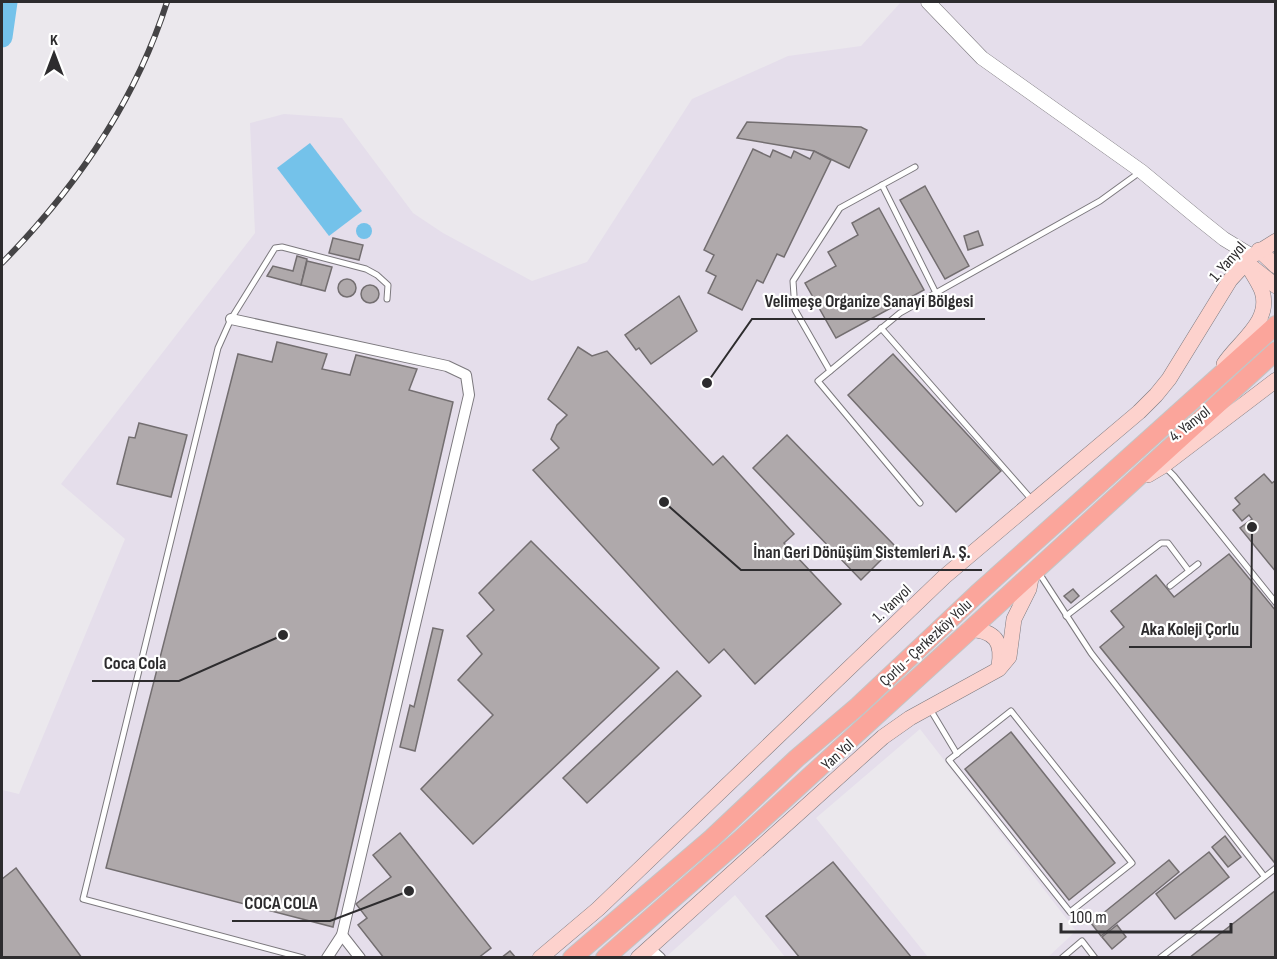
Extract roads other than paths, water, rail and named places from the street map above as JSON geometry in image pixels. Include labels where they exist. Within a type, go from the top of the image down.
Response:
[{"type":"main road","name":"1. Yanyol","points":[[540,957],[598,909],[944,577],[1156,395],[1169,379],[1230,280],[1252,256],[1275,241]]},
{"type":"main road","points":[[1252,256],[1275,261]]},
{"type":"main road","points":[[1252,256],[1275,266]]},
{"type":"main road","points":[[1252,256],[1275,286]]},
{"type":"main road","points":[[1214,381],[1228,359],[1253,331],[1262,314],[1263,295],[1252,256]]},
{"type":"main road","name":"Çorlu - Çerkezköy Yolu","points":[[572,957],[712,838],[797,758],[858,706],[977,594],[1275,325]]},
{"type":"main road","name":"Çorlu - Çerkezköy Yolu","points":[[605,957],[741,839],[1275,351]]},
{"type":"main road","name":"4. Yanyol","points":[[1123,491],[1163,466],[1275,380]]},
{"type":"main road","points":[[999,669],[1009,657],[1014,619],[1029,589],[1034,571]]},
{"type":"main road","points":[[969,629],[982,630],[994,636],[1001,652],[999,669]]},
{"type":"main road","name":"Yan Yol","points":[[649,954],[883,737],[999,669]]},
{"type":"street","points":[[928,2],[982,57],[1141,171],[1216,232],[1252,256]]},
{"type":"street","points":[[231,319],[447,366],[466,375],[468,385],[469,395],[342,935],[328,957]]},
{"type":"street","points":[[342,935],[360,957]]},
{"type":"lane","points":[[830,370],[795,310],[793,281],[840,208],[915,167]]},
{"type":"lane","points":[[920,503],[818,381],[900,313],[1100,201],[1141,171]]},
{"type":"lane","points":[[882,185],[936,293]]},
{"type":"lane","points":[[303,957],[83,899],[218,348],[231,319],[275,248],[282,247],[366,269],[388,285],[387,299]]},
{"type":"lane","points":[[881,328],[1033,501]]},
{"type":"lane","points":[[1163,466],[1174,476],[1275,603]]},
{"type":"lane","points":[[1066,616],[1161,543],[1168,543],[1189,571]]},
{"type":"lane","points":[[1170,586],[1198,564]]},
{"type":"lane","points":[[1034,571],[1091,653],[1264,876]]},
{"type":"lane","points":[[929,708],[957,754]]},
{"type":"lane","points":[[1011,711],[1132,863],[1070,912],[949,760],[957,754],[1011,711]]},
{"type":"lane","points":[[1160,957],[1275,868]]},
{"type":"lane","points":[[1062,957],[1082,941],[1095,957]]},
{"type":"water","points":[[310,143],[362,211],[329,236],[277,168]]},
{"type":"water","points":[[364,223],[370,225],[372,231],[370,237],[364,239],[358,237],[356,231],[358,225]]},
{"type":"waterway","points":[[2,37],[7,2]]},
{"type":"railway","points":[[2,263],[54,205],[100,142],[138,75],[167,2]]},
{"type":"place","name":"Velimeşe Organize Sanayi Bölgesi","points":[[707,383]]},
{"type":"place","name":"İnan Geri Dönüşüm Sistemleri A. Ş.","points":[[664,502]]},
{"type":"place","name":"Aka Koleji Çorlu","points":[[1252,527]]},
{"type":"place","name":"Coca Cola","points":[[283,635]]},
{"type":"place","name":"COCA COLA","points":[[409,891]]}]
